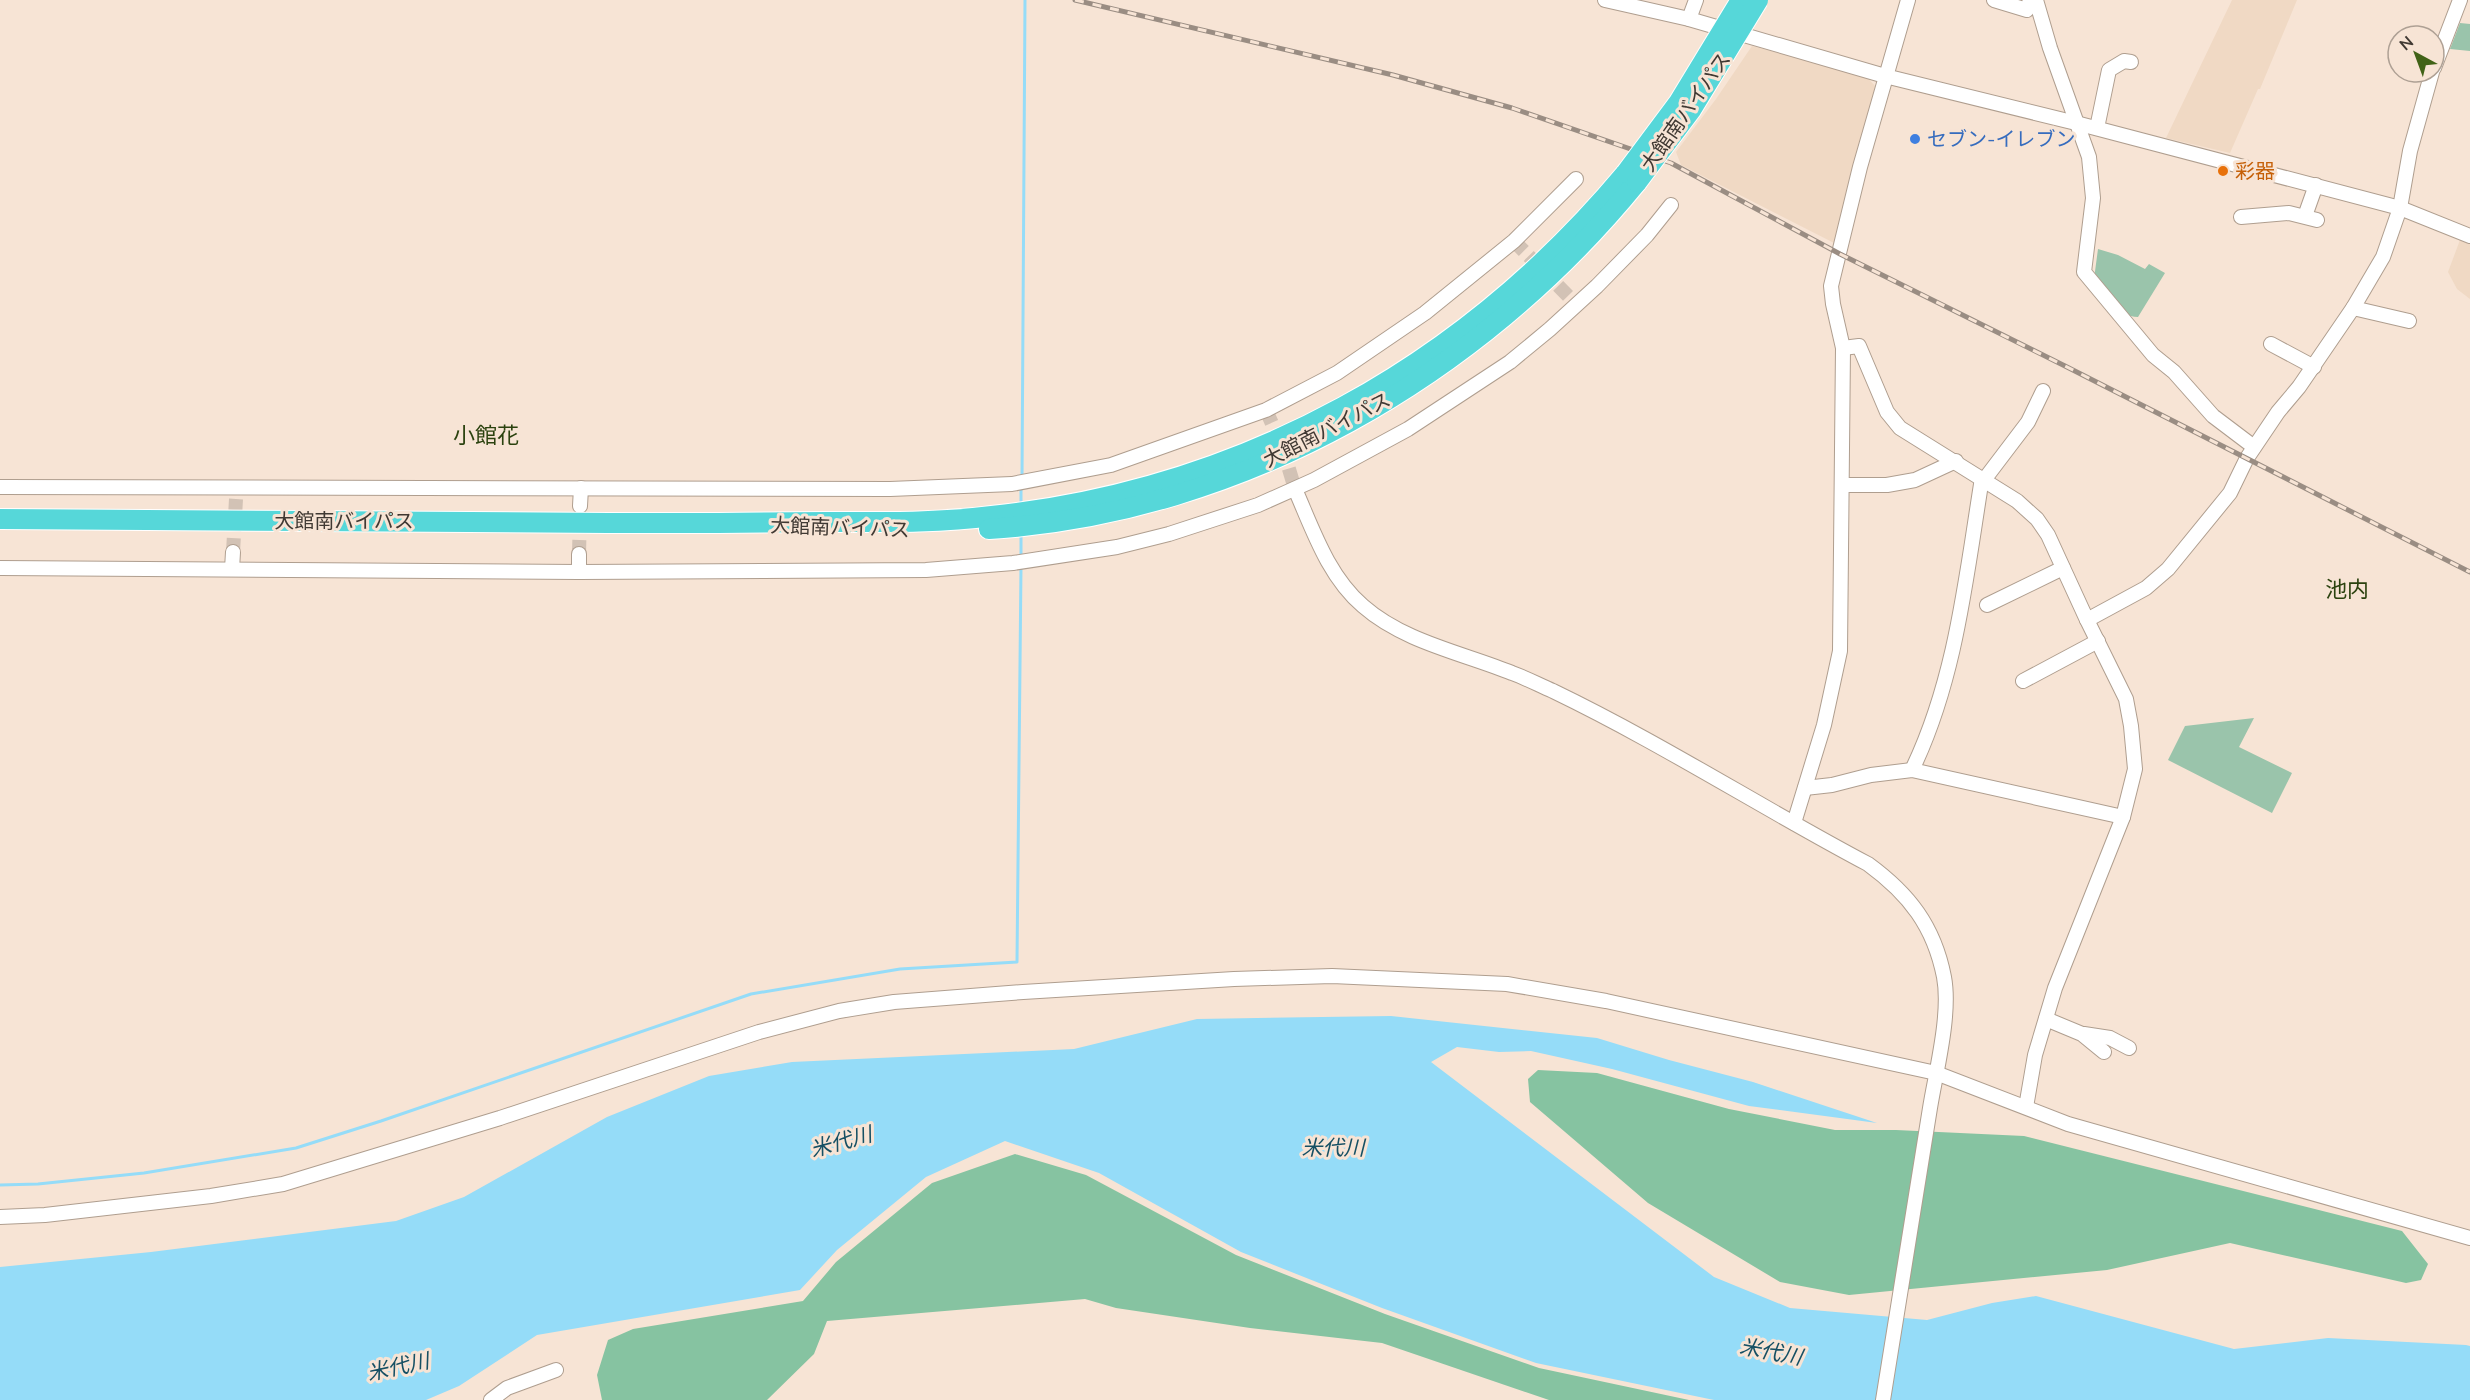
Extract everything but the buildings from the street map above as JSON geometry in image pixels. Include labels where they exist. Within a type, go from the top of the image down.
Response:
[{"type":"highway","points":[[1703,64],[1734,0]]},
{"type":"highway","name":"大館南バイパス","points":[[1632,177],[1741,0]]},
{"type":"highway","name":"大館南バイパス","points":[[0,519],[725,523],[890,530],[1043,517],[1125,493],[1213,466],[1306,428],[1347,406],[1431,354],[1509,294],[1632,177],[1691,110],[1758,0]]},
{"type":"highway","points":[[1691,110],[1719,72],[1764,0]]},
{"type":"street","points":[[1605,0],[1689,19],[1885,76],[2316,185],[2400,208],[2470,236]]},
{"type":"street","points":[[1689,19],[1696,0]]},
{"type":"street","points":[[1794,823],[1827,716],[1840,651],[1843,348],[1831,286],[1885,76],[1908,0]]},
{"type":"street","points":[[1994,0],[2027,10],[2030,0]]},
{"type":"street","points":[[2036,0],[2039,17],[2089,157],[2093,198],[2084,272],[2152,355],[2174,372],[2213,416],[2254,447]]},
{"type":"street","points":[[2446,37],[2460,0]]},
{"type":"street","points":[[2097,128],[2109,70],[2124,61],[2131,62]]},
{"type":"street","points":[[2087,620],[2146,588],[2168,569],[2230,493],[2254,447],[2314,367],[2353,308],[2383,257],[2400,208],[2410,151],[2429,84]]},
{"type":"street","points":[[0,487],[236,493],[580,488],[890,489],[1020,482],[1111,465],[1193,438],[1266,410],[1336,373],[1425,313],[1514,241],[1576,179]]},
{"type":"street","points":[[2241,217],[2289,213],[2311,218],[2316,185]]},
{"type":"street","points":[[0,568],[579,572],[926,570],[1014,562],[1117,547],[1169,534],[1258,505],[1295,489],[1408,429],[1510,362],[1597,286],[1647,235],[1671,205]]},
{"type":"street","points":[[2353,308],[2409,321]]},
{"type":"street","points":[[2271,344],[2314,367]]},
{"type":"street","points":[[1843,348],[1858,346],[1887,412],[1900,428],[2017,501],[2037,519],[2048,536],[2126,699],[2133,734],[2135,769],[2123,817],[2055,988],[2035,1055],[2026,1107]]},
{"type":"street","points":[[1912,770],[1929,736],[1947,681],[1983,479],[2028,422],[2043,391]]},
{"type":"street","points":[[1843,485],[1887,484],[1915,480],[1956,461]]},
{"type":"street","points":[[580,488],[580,506]]},
{"type":"street","points":[[1295,489],[1327,561],[1363,606],[1389,623],[1427,642],[1512,673],[1552,691],[1669,751],[1868,864],[1893,883],[1915,907],[1940,958],[1945,980],[1944,1018],[1883,1400]]},
{"type":"street","points":[[232,569],[233,552]]},
{"type":"street","points":[[579,554],[579,572]]},
{"type":"street","points":[[1987,605],[2063,568]]},
{"type":"street","points":[[2023,681],[2097,641]]},
{"type":"street","points":[[1805,788],[1832,785],[1870,775],[1912,770],[2123,817]]},
{"type":"street","points":[[0,1217],[45,1215],[211,1196],[283,1184],[500,1118],[759,1032],[839,1011],[894,1002],[1002,994],[1234,979],[1332,976],[1507,984],[1606,1001],[1936,1073],[2067,1124],[2470,1238]]},
{"type":"street","points":[[2046,1018],[2082,1034],[2104,1052]]},
{"type":"street","points":[[2082,1034],[2110,1038],[2129,1048]]},
{"type":"street","points":[[491,1400],[507,1388],[556,1370]]},
{"type":"shaded area","points":[[2232,0],[2297,0],[2260,89],[2258,89],[2230,153],[2166,138]]},
{"type":"shaded area","points":[[1752,46],[1866,76],[1875,86],[1838,245],[1681,165],[1676,152]]},
{"type":"shaded area","points":[[2460,240],[2470,244],[2470,299],[2457,289],[2448,272]]},
{"type":"green space","points":[[2460,23],[2470,24],[2470,51],[2450,49]]},
{"type":"green space","points":[[2098,249],[2118,255],[2145,269],[2149,264],[2165,273],[2138,317],[2118,309],[2094,279]]},
{"type":"green space","points":[[2254,718],[2239,747],[2292,773],[2272,813],[2168,760],[2185,726]]},
{"type":"green space","points":[[1538,1070],[1597,1073],[1729,1109],[1835,1130],[1896,1130],[2024,1136],[2402,1231],[2428,1264],[2421,1280],[2406,1283],[2230,1243],[2107,1270],[1849,1295],[1780,1282],[1648,1203],[1530,1102],[1528,1079]]},
{"type":"green space","points":[[1015,1154],[1086,1175],[1236,1255],[1385,1314],[1539,1368],[1689,1400],[1549,1400],[1382,1343],[1250,1328],[1116,1308],[1085,1299],[827,1321],[814,1354],[767,1400],[602,1400],[597,1375],[608,1340],[633,1329],[803,1301],[836,1262],[932,1183]]},
{"type":"water","name":"米代川","points":[[1391,1016],[1597,1038],[1753,1082],[1877,1123],[1749,1106],[1612,1069],[1531,1051],[1499,1052],[1457,1047],[1431,1062],[1714,1277],[1790,1308],[1927,1320],[1992,1303],[2036,1296],[2234,1349],[2328,1338],[2466,1345],[2470,1346],[2470,1400],[1714,1400],[1536,1363],[1382,1308],[1241,1252],[1099,1173],[1005,1141],[926,1177],[837,1250],[800,1290],[537,1335],[459,1386],[426,1400],[0,1400],[0,1267],[151,1252],[396,1221],[464,1197],[607,1117],[709,1076],[792,1062],[1074,1049],[1197,1019]]},
{"type":"waterway","points":[[1022,478],[1025,0]]},
{"type":"waterway","points":[[1021,488],[1021,505]]},
{"type":"waterway","points":[[1021,533],[1021,556]]},
{"type":"waterway","points":[[0,1185],[38,1184],[144,1173],[296,1148],[751,994],[900,969],[1017,962],[1021,566]]},
{"type":"tunnel","points":[[1514,241],[1576,304]]},
{"type":"tunnel","points":[[1266,410],[1282,446],[1295,489]]},
{"type":"tunnel","points":[[233,552],[236,499]]},
{"type":"tunnel","points":[[579,554],[580,514]]},
{"type":"railway","points":[[1075,0],[1393,75],[1512,108],[1671,163],[1840,254],[2470,572]]},
{"type":"place","name":"セブン-イレブン","points":[[1915,139]]},
{"type":"place","name":"彩器","points":[[2223,171]]},
{"type":"district","name":"小館花","points":[[486,436]]},
{"type":"district","name":"池内","points":[[2347,590]]}]
